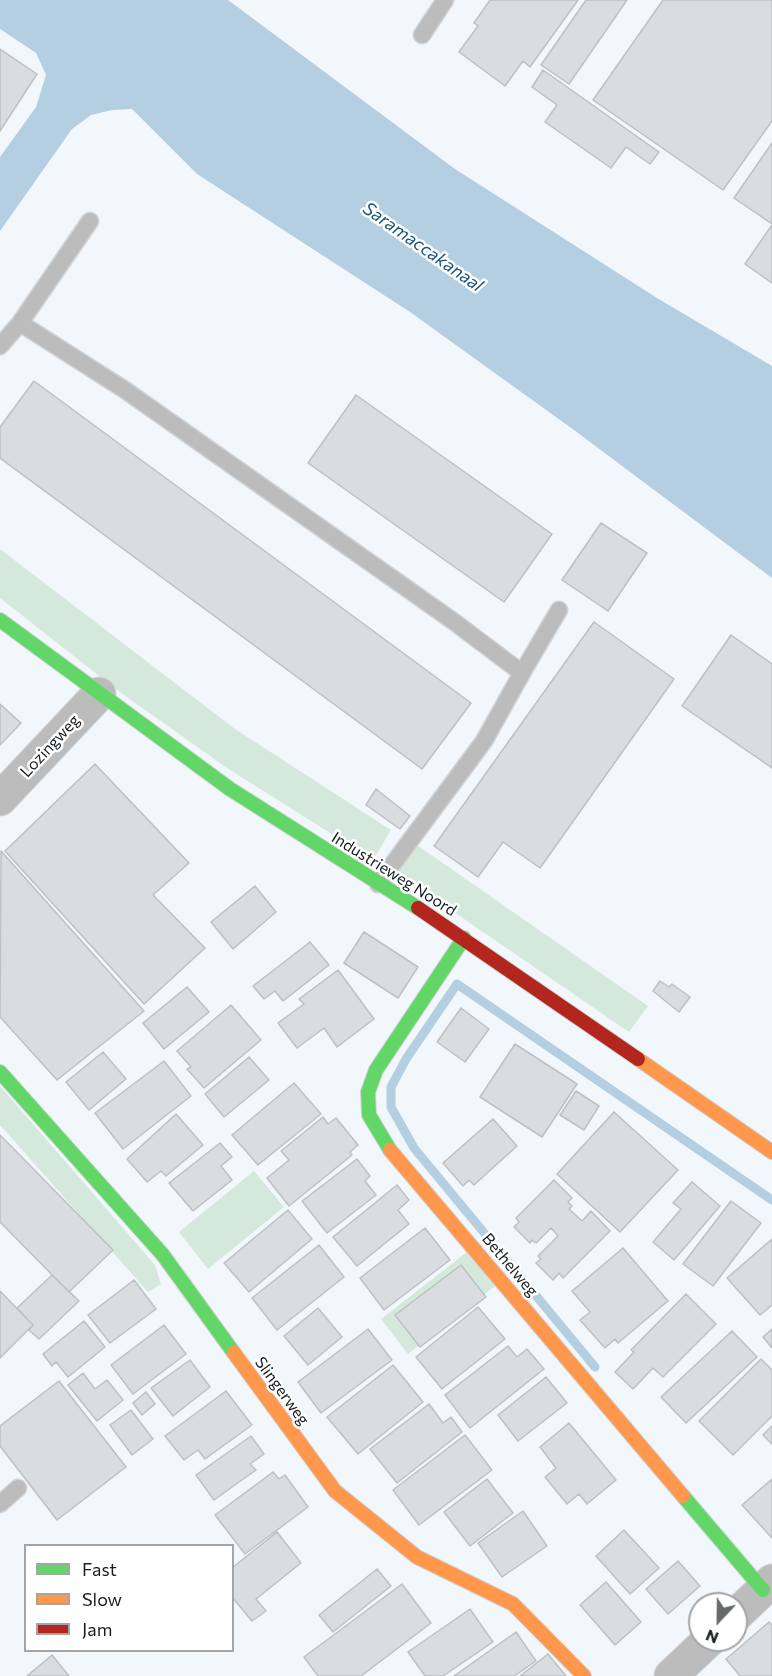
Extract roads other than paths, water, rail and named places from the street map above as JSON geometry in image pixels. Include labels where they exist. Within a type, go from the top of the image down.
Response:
[{"type":"street","name":"Industrieweg Noord","points":[[0,620],[230,789],[464,938],[772,1152]]},
{"type":"street","name":"Lozingweg","points":[[0,799],[99,694]]},
{"type":"street","name":"Bethelweg","points":[[464,938],[376,1070],[369,1092],[369,1115],[390,1150],[768,1586]]},
{"type":"street","name":"Slingerweg","points":[[0,1072],[163,1255],[335,1491],[417,1557],[513,1604],[584,1676]]},
{"type":"street","points":[[748,1604],[768,1586]]},
{"type":"street","points":[[670,1676],[696,1652]]},
{"type":"lane","points":[[422,35],[445,0]]},
{"type":"lane","points":[[0,346],[20,323],[90,221]]},
{"type":"lane","points":[[20,323],[135,397],[453,621],[522,673]]},
{"type":"lane","points":[[378,884],[484,741],[559,610]]},
{"type":"lane","points":[[0,1504],[18,1488]]},
{"type":"water","name":"Saramaccakanaal","points":[[0,0],[228,0],[455,169],[657,298],[772,366],[772,578],[574,430],[410,312],[197,174],[132,109],[112,110],[91,115],[72,129],[0,231],[0,157],[36,107],[46,75],[36,53],[0,29]]},
{"type":"waterway","points":[[595,1367],[414,1148],[391,1107],[391,1087],[406,1059],[457,984],[772,1200]]}]
